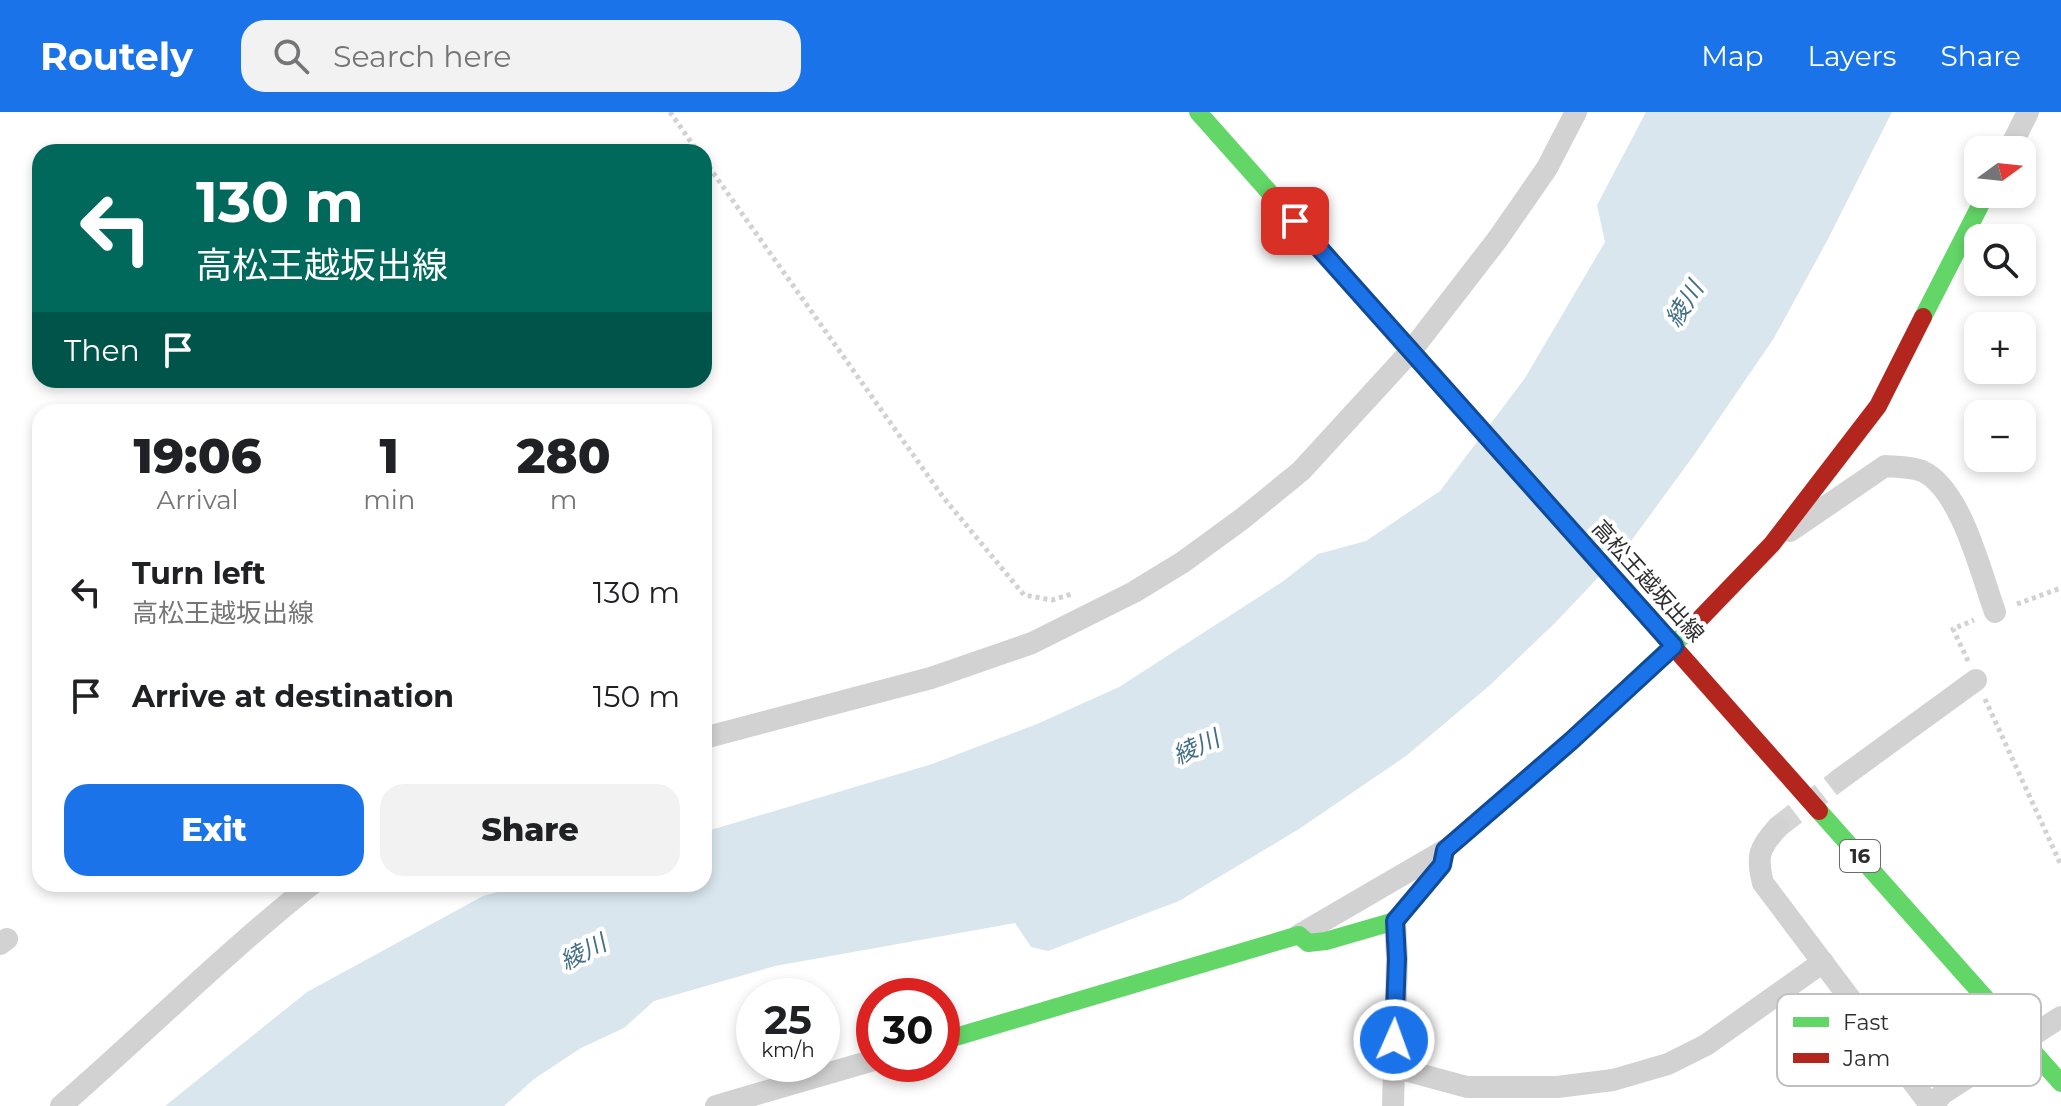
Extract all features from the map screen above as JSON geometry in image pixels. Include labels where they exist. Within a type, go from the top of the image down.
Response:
[{"type":"street","name":"高松王越坂出線","points":[[1198,112],[1435,375],[1981,994]]},
{"type":"street","points":[[712,736],[931,678],[1032,643],[1134,592],[1183,562],[1301,471],[1411,351],[1539,180],[1576,112]]},
{"type":"street","points":[[2016,136],[2028,112]]},
{"type":"street","points":[[960,1036],[1299,935],[1445,850],[1571,741],[1674,646],[1772,544],[1878,406],[1979,208]]},
{"type":"street","points":[[1772,544],[1885,466],[1921,470],[1941,485],[1958,514],[1995,612]]},
{"type":"street","points":[[1840,779],[1976,680]]},
{"type":"street","points":[[1778,827],[1765,840],[1757,859],[1763,883],[1846,994]]},
{"type":"street","points":[[1299,935],[1308,943],[1326,941],[1395,921],[1442,865],[1445,850]]},
{"type":"street","points":[[61,1106],[253,931],[302,892]]},
{"type":"street","points":[[1393,1106],[1397,959],[1395,921]]},
{"type":"street","points":[[1778,994],[1823,962]]},
{"type":"street","points":[[1393,1067],[1467,1087],[1557,1087],[1613,1080],[1668,1064],[1706,1045],[1777,995]]},
{"type":"street","points":[[2041,1030],[2061,1017]]},
{"type":"street","name":"高松王越坂出線","points":[[2041,1061],[2061,1083]]},
{"type":"street","points":[[716,1106],[856,1065]]},
{"type":"street","points":[[1911,1086],[1923,1103],[1954,1086]]},
{"type":"path","points":[[670,112],[692,144]]},
{"type":"path","points":[[712,171],[943,497],[1024,595],[1052,600],[1079,592]]},
{"type":"path","points":[[1953,629],[2061,865]]},
{"type":"water","name":"綾川","points":[[1646,112],[1892,112],[1774,338],[1626,548],[1555,623],[1489,686],[1406,756],[1299,829],[1179,901],[1048,951],[1031,947],[1015,923],[775,966],[654,1001],[624,1028],[581,1048],[534,1079],[504,1106],[165,1106],[307,992],[483,896],[497,892],[712,892],[712,830],[932,764],[1037,724],[1119,687],[1282,582],[1318,554],[1366,541],[1440,491],[1525,378],[1605,242],[1597,205]]},
{"type":"tunnel","points":[[1778,827],[1840,779]]},
{"type":"traffic: fast","points":[[1198,112],[1648,618]]},
{"type":"traffic: fast","points":[[1923,317],[1979,208]]},
{"type":"traffic: fast","points":[[960,1036],[1299,935],[1308,943],[1326,941],[1395,921],[1442,865],[1445,850],[1571,741],[1693,626]]},
{"type":"traffic: fast","points":[[1819,811],[1982,994]]},
{"type":"traffic: fast","points":[[2041,1061],[2061,1083]]},
{"type":"traffic: jam","points":[[1693,626],[1772,544],[1878,406],[1923,317]]},
{"type":"traffic: jam","points":[[1648,618],[1819,811]]},
{"type":"route","points":[[1295,221],[1674,646],[1571,741],[1445,850],[1442,865],[1395,921],[1394,1040]]}]
